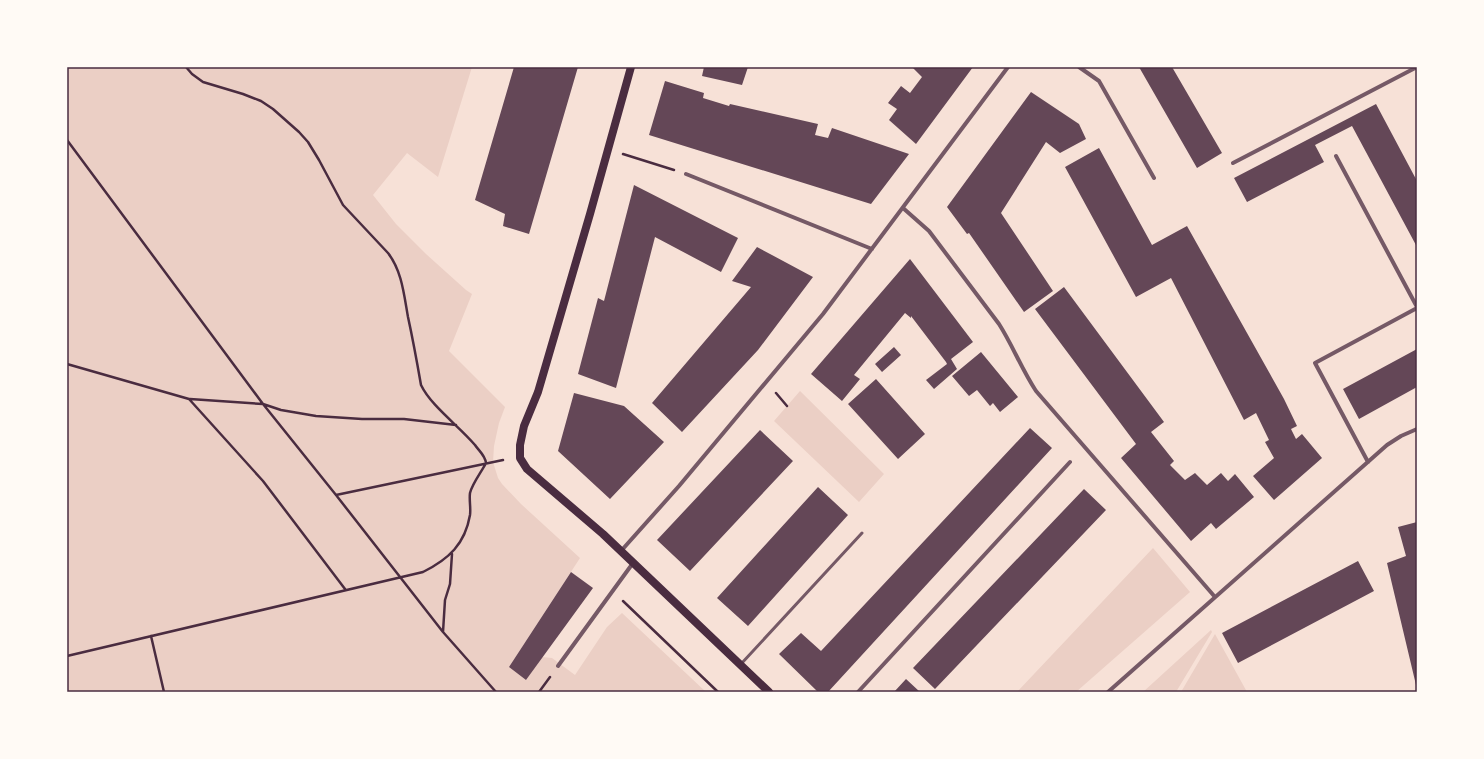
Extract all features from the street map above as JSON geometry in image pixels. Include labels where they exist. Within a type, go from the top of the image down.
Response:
[{"type":"main road","points":[[631,67],[538,392],[524,426],[520,445],[520,458],[527,469],[633,562],[770,692]]},
{"type":"street","points":[[621,551],[679,486],[823,314],[1008,67]]},
{"type":"street","points":[[1078,67],[1099,81],[1154,178]]},
{"type":"street","points":[[1233,163],[1417,67]]},
{"type":"street","points":[[1336,156],[1417,307],[1315,363],[1368,462]]},
{"type":"street","points":[[686,174],[872,249]]},
{"type":"street","points":[[903,208],[929,231],[999,324],[1036,391],[1215,597]]},
{"type":"street","points":[[1108,692],[1368,462],[1396,439],[1417,429]]},
{"type":"street","points":[[858,692],[1070,462]]},
{"type":"street","points":[[558,666],[633,562]]},
{"type":"lane","points":[[741,664],[862,533]]},
{"type":"path","points":[[67,656],[345,589],[423,572],[438,565],[460,544],[467,529],[470,514],[470,493],[486,463],[485,457],[426,395],[421,385],[404,296],[395,261],[343,206],[308,142],[273,110],[261,102],[243,94],[203,82],[192,74],[186,67]]},
{"type":"path","points":[[67,140],[262,404],[336,495],[443,632],[496,692]]},
{"type":"path","points":[[607,149],[686,174]]},
{"type":"path","points":[[67,364],[189,399],[262,404],[281,410],[316,416],[362,419],[404,419],[456,425]]},
{"type":"path","points":[[189,399],[263,481],[345,589]]},
{"type":"path","points":[[336,495],[486,463],[520,458]]},
{"type":"path","points":[[443,632],[445,600],[450,584],[452,553]]},
{"type":"path","points":[[626,605],[718,692]]},
{"type":"path","points":[[151,636],[164,692]]},
{"type":"shaded area","points":[[67,67],[472,67],[438,177],[407,153],[373,195],[396,224],[426,254],[472,294],[449,351],[505,407],[499,423],[494,446],[493,462],[498,478],[521,504],[580,558],[509,667],[526,680],[542,657],[552,658],[575,675],[607,627],[622,613],[706,692],[67,692]]},
{"type":"shaded area","points":[[800,391],[884,474],[859,502],[774,421]]},
{"type":"shaded area","points":[[1153,548],[1190,592],[1076,692],[1017,692]]},
{"type":"shaded area","points":[[1211,630],[1212,632],[1176,692],[1143,692]]},
{"type":"shaded area","points":[[1215,634],[1247,692],[1181,692]]},
{"type":"building","points":[[514,67],[578,67],[529,234],[503,226],[505,214],[475,200]]},
{"type":"building","points":[[704,67],[748,67],[742,85],[702,76]]},
{"type":"building","points":[[912,67],[973,67],[916,144],[889,120],[897,109],[888,103],[901,86],[910,93],[922,77]]},
{"type":"building","points":[[1139,67],[1172,67],[1222,153],[1197,168]]},
{"type":"building","points":[[665,81],[704,93],[703,98],[729,106],[730,104],[818,124],[815,135],[828,138],[832,128],[909,154],[871,204],[649,135]]},
{"type":"building","points":[[1031,92],[1079,124],[1086,139],[1060,153],[1046,142],[1001,213],[1053,291],[1024,312],[969,233],[967,234],[947,207]]},
{"type":"building","points":[[1376,104],[1417,181],[1417,247],[1352,126],[1315,145],[1324,162],[1247,202],[1234,178]]},
{"type":"building","points":[[1099,148],[1152,245],[1187,226],[1284,399],[1297,426],[1291,429],[1296,439],[1302,434],[1322,458],[1274,500],[1253,476],[1274,458],[1265,442],[1269,440],[1256,413],[1244,420],[1171,278],[1136,297],[1065,167]]},
{"type":"building","points":[[634,185],[738,238],[721,272],[655,237],[616,388],[578,374],[598,298],[604,301]]},
{"type":"building","points":[[757,247],[813,277],[758,350],[682,432],[652,403],[751,287],[732,281]]},
{"type":"building","points":[[910,259],[973,342],[951,359],[957,369],[934,389],[926,380],[947,364],[911,316],[911,318],[905,313],[854,375],[860,379],[842,401],[811,374]]},
{"type":"building","points":[[1064,287],[1164,422],[1151,432],[1174,461],[1170,465],[1185,480],[1195,473],[1207,485],[1221,473],[1228,481],[1235,474],[1254,497],[1216,529],[1211,523],[1191,541],[1121,458],[1136,444],[1035,309]]},
{"type":"building","points":[[894,347],[901,355],[882,372],[875,364]]},
{"type":"building","points":[[1417,349],[1417,387],[1359,419],[1343,389]]},
{"type":"building","points":[[981,352],[1018,397],[1000,412],[993,403],[990,406],[977,390],[969,396],[952,376]]},
{"type":"building","points":[[876,379],[925,434],[898,459],[848,404]]},
{"type":"building","points":[[574,393],[624,406],[664,442],[610,499],[558,451]]},
{"type":"building","points":[[1030,428],[1052,448],[828,692],[818,692],[779,654],[801,633],[821,651]]},
{"type":"building","points":[[760,430],[793,461],[690,571],[657,540]]},
{"type":"building","points":[[818,487],[848,515],[748,626],[717,598]]},
{"type":"building","points":[[1084,489],[1106,510],[935,689],[913,668]]},
{"type":"building","points":[[1417,522],[1416,685],[1387,563],[1406,556],[1398,527]]},
{"type":"building","points":[[1358,561],[1374,591],[1238,663],[1222,633]]},
{"type":"building","points":[[571,572],[593,588],[526,680],[509,667]]},
{"type":"building","points":[[906,679],[920,692],[894,692]]}]
